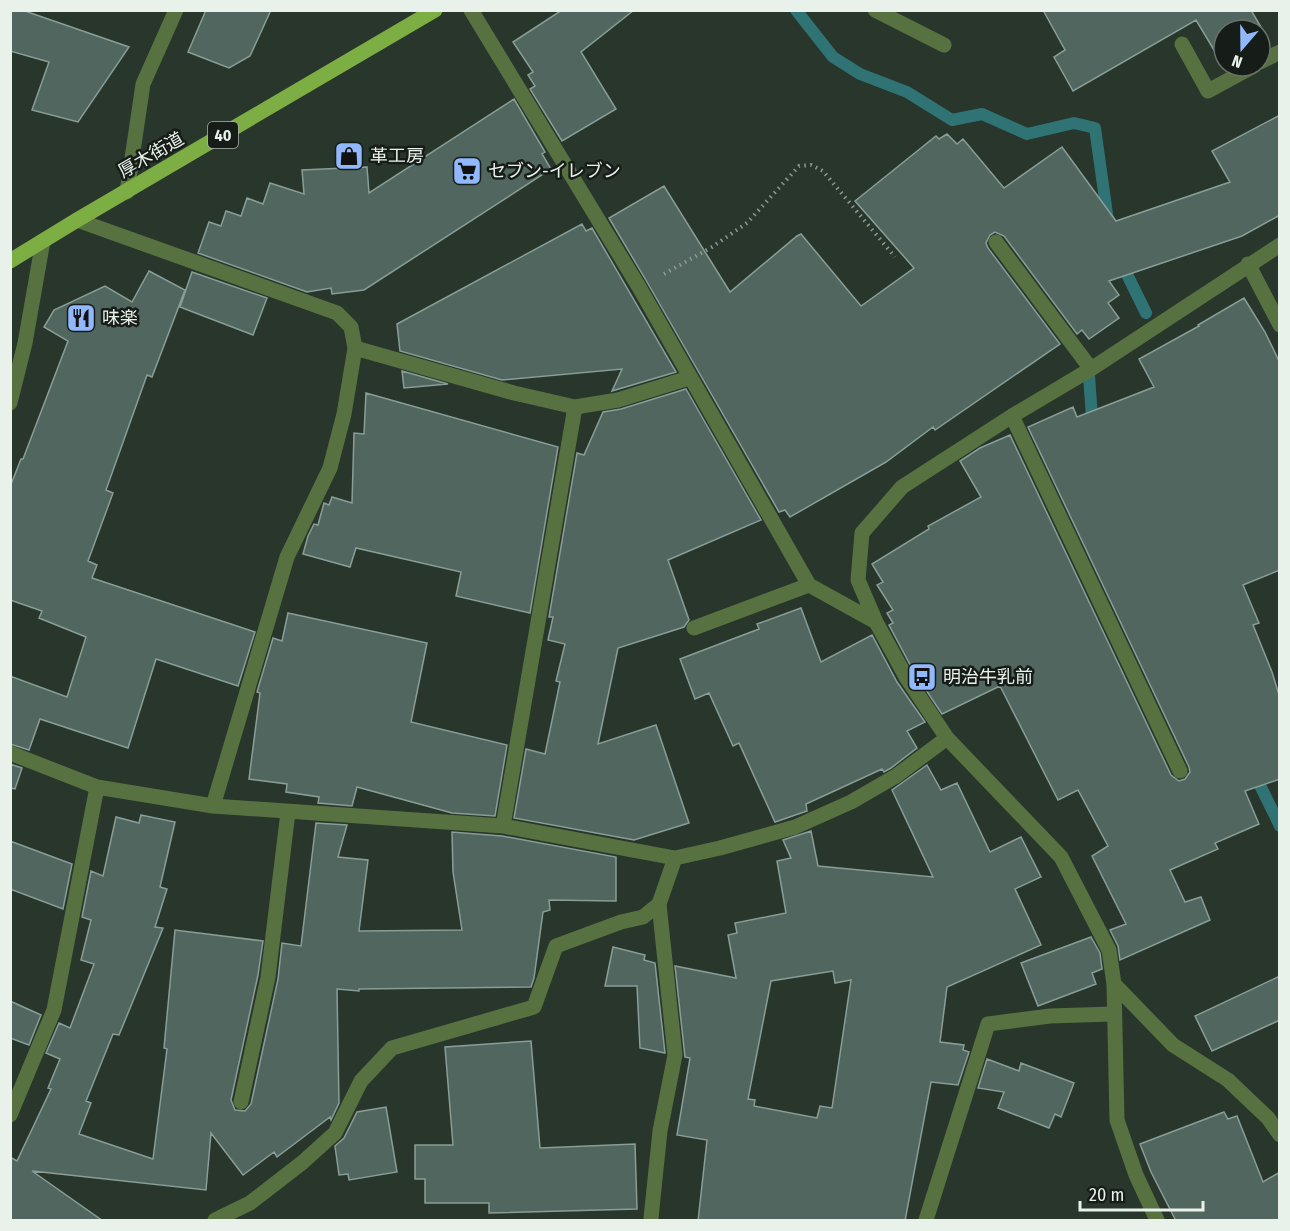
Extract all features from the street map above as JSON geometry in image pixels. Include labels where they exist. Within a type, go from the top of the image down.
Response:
[{"type":"main road","name":"厚木街道","points":[[10,261],[435,10]]},
{"type":"street","points":[[127,192],[143,84],[176,10]]},
{"type":"street","points":[[471,10],[639,287],[809,585],[876,622]]},
{"type":"street","points":[[875,10],[944,45]]},
{"type":"street","points":[[1182,44],[1208,91],[1232,78]]},
{"type":"street","points":[[77,220],[337,313],[351,327],[356,348],[344,414],[330,468],[287,557],[213,806]]},
{"type":"street","points":[[10,403],[26,343],[43,241]]},
{"type":"street","points":[[996,243],[1091,369]]},
{"type":"street","points":[[1157,1221],[1136,1175],[1117,1120],[1114,984],[1109,950],[1061,856],[947,738],[906,676],[876,622],[858,580],[862,533],[902,488],[1012,416],[1091,369],[1280,245]]},
{"type":"street","points":[[1248,264],[1280,325]]},
{"type":"street","points":[[356,348],[514,393],[575,407],[618,400],[689,378]]},
{"type":"street","points":[[503,826],[575,407]]},
{"type":"street","points":[[1012,416],[1179,771]]},
{"type":"street","points":[[694,628],[809,585]]},
{"type":"street","points":[[10,753],[97,787],[213,806],[503,826],[675,858],[720,849],[795,827],[851,802],[896,776],[947,738]]},
{"type":"street","points":[[10,1115],[54,1010],[97,787]]},
{"type":"street","points":[[241,1102],[268,977],[288,812]]},
{"type":"street","points":[[651,1218],[660,1131],[675,1055],[659,904],[675,858]]},
{"type":"street","points":[[215,1221],[250,1203],[303,1162],[334,1133],[361,1081],[392,1048],[534,1007],[556,946],[621,922],[643,917],[659,904]]},
{"type":"street","points":[[1114,984],[1173,1045],[1228,1080],[1268,1118],[1280,1136]]},
{"type":"street","points":[[926,1221],[988,1024],[1050,1016],[1113,1014]]},
{"type":"path","points":[[639,287],[712,247],[747,223],[799,166],[811,165],[823,171],[895,257]]},
{"type":"building","points":[[10,10],[22,10],[129,47],[78,122],[32,110],[49,62],[10,51]]},
{"type":"building","points":[[206,10],[271,10],[250,56],[229,68],[188,52]]},
{"type":"building","points":[[562,10],[634,10],[581,52],[616,109],[562,141],[530,89],[535,86],[528,75],[533,72],[513,42]]},
{"type":"building","points":[[1043,10],[1251,10],[1256,18],[1212,18],[1212,47],[1196,20],[1073,91],[1054,57],[1065,50]]},
{"type":"building","points":[[514,99],[545,152],[542,154],[551,169],[364,290],[332,294],[331,288],[307,292],[198,253],[209,222],[221,226],[226,211],[241,216],[247,198],[263,204],[270,183],[304,194],[302,170],[367,167],[369,193]]},
{"type":"building","points":[[1280,115],[1280,215],[1242,236],[1109,281],[1119,295],[1108,303],[1119,318],[1089,339],[1082,330],[1077,334],[1004,236],[995,232],[990,235],[986,243],[988,248],[1060,344],[935,430],[933,427],[886,462],[790,517],[785,510],[779,512],[609,218],[664,186],[730,292],[801,234],[861,306],[914,268],[855,201],[936,136],[939,139],[947,134],[957,144],[963,139],[1004,188],[1062,147],[1116,221],[1230,182],[1212,151]]},
{"type":"building","points":[[582,224],[586,231],[592,228],[676,372],[612,391],[622,369],[502,380],[400,351],[397,324]]},
{"type":"building","points":[[149,271],[185,290],[152,377],[147,375],[106,490],[113,493],[88,561],[97,565],[92,578],[255,632],[238,686],[156,659],[128,748],[40,719],[29,750],[10,744],[10,676],[67,697],[86,637],[39,618],[42,611],[10,600],[10,487],[68,341],[44,327],[54,310],[105,286],[132,302]]},
{"type":"building","points":[[192,272],[267,298],[253,335],[180,307]]},
{"type":"building","points":[[1244,298],[1265,332],[1280,363],[1280,570],[1243,585],[1259,623],[1253,625],[1280,698],[1280,779],[1245,791],[1259,824],[1215,843],[1218,849],[1170,870],[1185,902],[1201,897],[1210,920],[1120,960],[1118,946],[1110,930],[1126,924],[1092,856],[1108,846],[1078,790],[1058,800],[1000,686],[942,714],[914,672],[889,625],[893,623],[887,613],[893,610],[877,585],[883,582],[872,564],[929,529],[928,526],[981,497],[960,461],[980,448],[1010,435],[1171,775],[1179,781],[1185,779],[1190,772],[1189,767],[1028,427],[1073,407],[1077,417],[1154,387],[1139,359]]},
{"type":"building","points":[[402,371],[448,384],[404,388]]},
{"type":"building","points":[[686,389],[761,520],[668,560],[689,620],[684,627],[618,648],[598,744],[656,725],[689,823],[634,840],[514,818],[526,749],[545,754],[560,682],[556,681],[565,644],[548,640],[553,617],[549,617],[577,453],[584,455],[603,412],[621,409]]},
{"type":"building","points":[[366,393],[558,447],[530,613],[456,596],[461,572],[356,548],[350,567],[303,554],[314,524],[318,525],[324,503],[329,505],[332,497],[352,503],[354,433],[364,434]]},
{"type":"building","points":[[801,608],[821,662],[872,635],[897,682],[925,722],[907,731],[917,748],[891,768],[884,772],[882,769],[806,804],[807,811],[775,822],[739,743],[733,746],[709,693],[695,699],[680,659],[759,629],[757,624]]},
{"type":"building","points":[[288,613],[427,643],[411,722],[507,745],[495,816],[452,813],[357,787],[352,806],[318,803],[319,797],[286,792],[287,784],[249,779],[260,693],[257,692],[273,638],[282,641]]},
{"type":"building","points":[[10,764],[22,768],[15,789],[10,788]]},
{"type":"building","points":[[927,765],[941,790],[957,783],[990,852],[1021,837],[1041,877],[1015,889],[1041,945],[947,987],[940,1042],[964,1045],[963,1050],[969,1052],[958,1085],[931,1082],[905,1221],[698,1221],[707,1140],[677,1135],[690,1058],[685,1057],[675,966],[736,978],[728,935],[737,933],[735,923],[786,913],[777,861],[791,858],[783,840],[811,831],[818,866],[933,877],[892,790]],"holes":[[[833,971],[835,983],[851,980],[832,1108],[820,1106],[817,1118],[754,1106],[755,1100],[748,1099],[771,981]]]},
{"type":"building","points":[[141,815],[175,822],[160,887],[167,889],[155,927],[163,928],[119,1035],[113,1034],[86,1101],[91,1103],[79,1134],[153,1159],[167,1049],[164,1048],[175,930],[263,941],[258,975],[231,1100],[235,1110],[245,1111],[251,1104],[278,979],[282,943],[301,946],[316,823],[347,825],[338,857],[368,860],[359,931],[462,930],[453,872],[452,832],[502,836],[616,857],[616,901],[549,900],[550,910],[543,912],[531,987],[359,989],[359,991],[337,989],[339,1103],[331,1120],[330,1117],[277,1157],[274,1152],[243,1175],[211,1133],[206,1190],[32,1171],[103,1221],[10,1221],[10,1157],[17,1161],[51,1089],[48,1088],[60,1059],[46,1053],[59,1023],[70,1028],[94,964],[81,960],[91,920],[82,917],[91,871],[103,876],[116,817],[139,823]]},
{"type":"building","points":[[10,841],[72,864],[63,909],[10,889]]},
{"type":"building","points":[[1091,937],[1100,953],[1102,969],[1092,973],[1096,984],[1038,1006],[1021,963]]},
{"type":"building","points":[[613,947],[645,955],[644,960],[655,963],[665,1053],[640,1048],[637,986],[605,986]]},
{"type":"building","points":[[1280,976],[1280,1020],[1212,1051],[1195,1016]]},
{"type":"building","points":[[10,1001],[41,1015],[29,1045],[10,1038]]},
{"type":"building","points":[[531,1041],[540,1148],[635,1144],[637,1209],[489,1213],[489,1203],[425,1203],[425,1179],[415,1179],[415,1145],[453,1145],[445,1047]]},
{"type":"building","points":[[987,1059],[1019,1071],[1021,1063],[1074,1083],[1061,1117],[1055,1114],[1049,1128],[998,1108],[1004,1092],[978,1088]]},
{"type":"building","points":[[386,1107],[397,1172],[349,1180],[348,1174],[339,1175],[335,1146],[344,1138],[357,1112]]},
{"type":"building","points":[[1224,1112],[1228,1119],[1237,1116],[1263,1182],[1280,1172],[1280,1221],[1176,1221],[1151,1172],[1140,1144]]},
{"type":"waterway","points":[[796,10],[833,57],[860,74],[907,92],[952,120],[982,114],[1027,134],[1074,123],[1095,128],[1108,221]]},
{"type":"waterway","points":[[1120,260],[1146,313]]},
{"type":"waterway","points":[[1089,376],[1092,417],[1096,427]]},
{"type":"waterway","points":[[1254,773],[1280,826]]},
{"type":"place","name":"革工房","points":[[349,156]]},
{"type":"place","name":"セブン-イレブン","points":[[467,171]]},
{"type":"place","name":"味楽","points":[[81,318]]},
{"type":"place","name":"明治牛乳前","points":[[922,677]]}]
